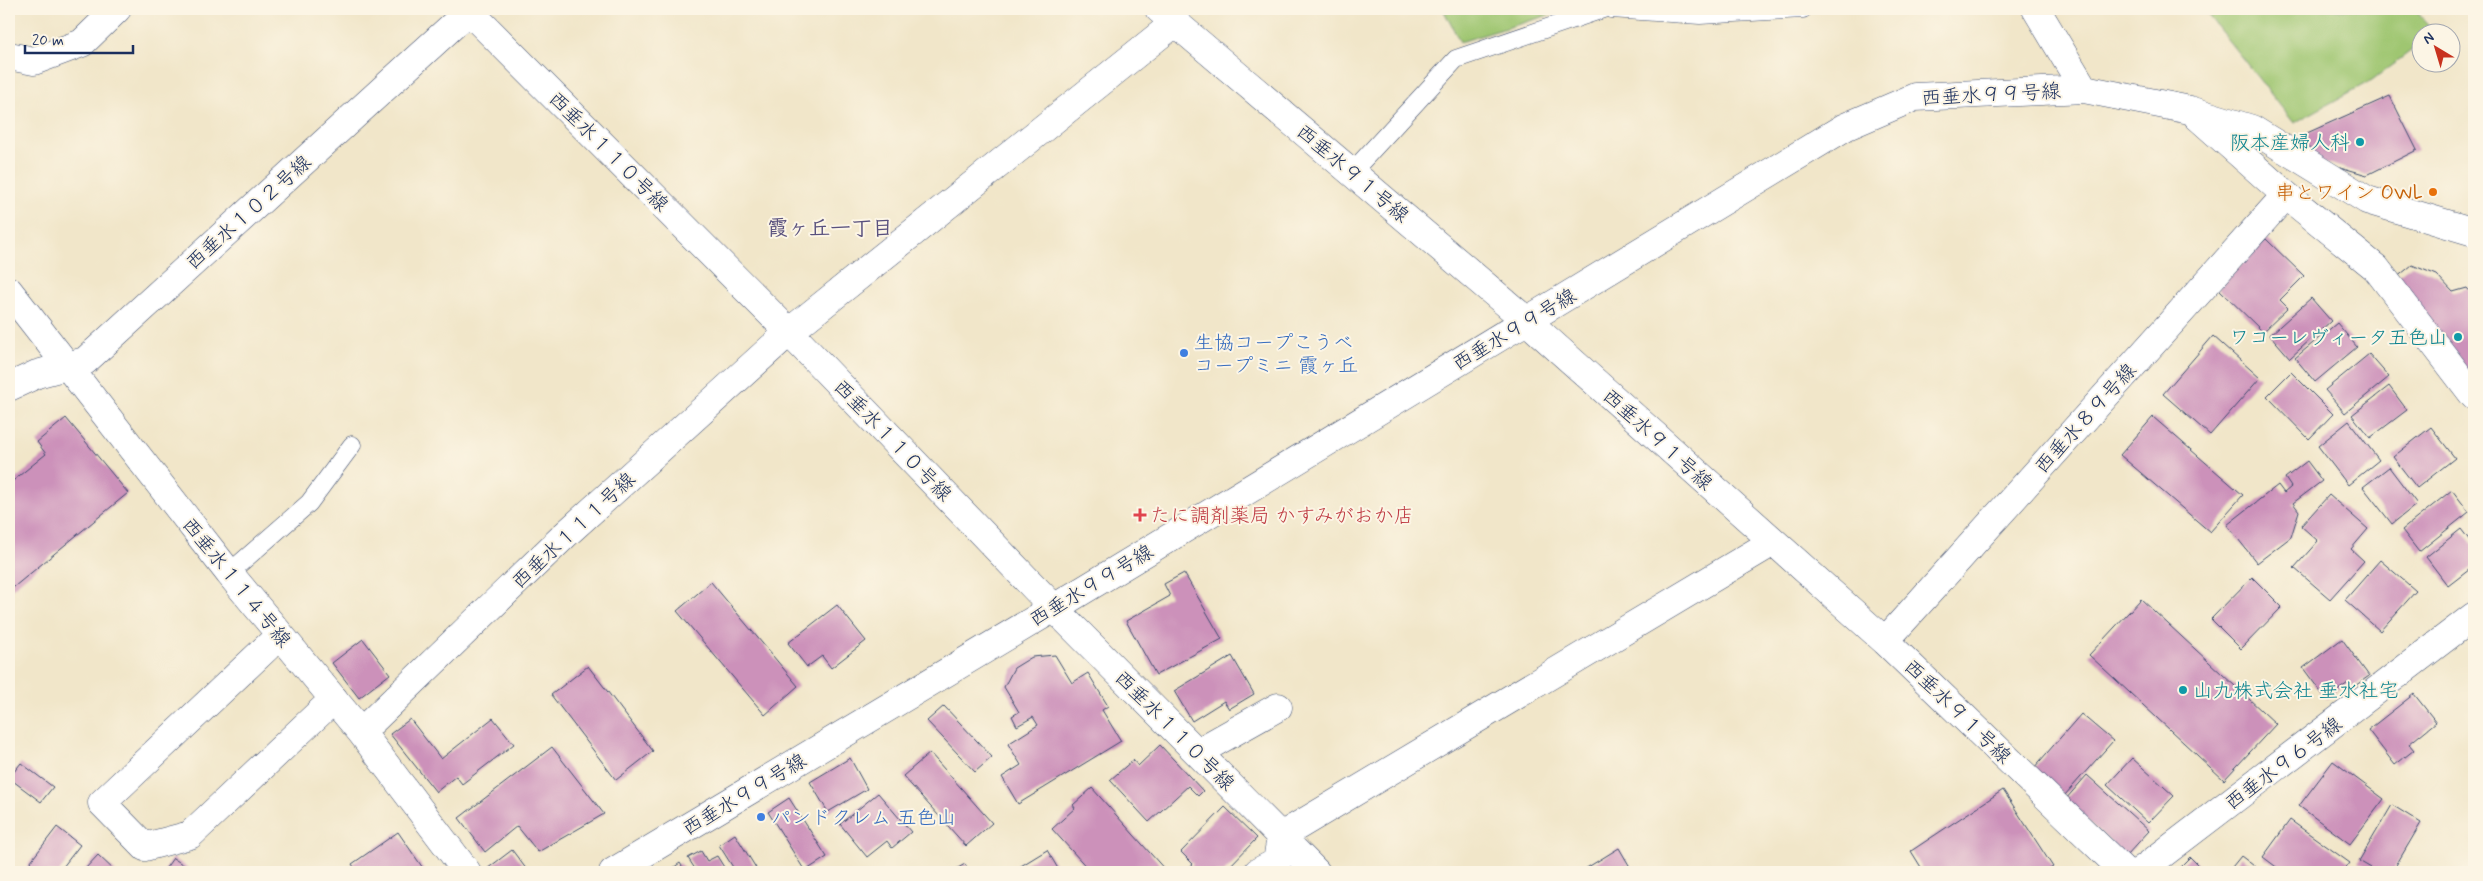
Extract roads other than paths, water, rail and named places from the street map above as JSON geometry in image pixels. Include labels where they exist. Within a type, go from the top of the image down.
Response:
[{"type":"street","points":[[9,56],[34,61],[82,43],[117,9]]},
{"type":"street","name":"西垂水１１０号線","points":[[469,9],[789,332],[1054,608],[1316,872]]},
{"type":"street","name":"西垂水１０２号線","points":[[9,387],[37,374],[86,361],[469,9]]},
{"type":"street","points":[[2036,9],[2084,89]]},
{"type":"street","name":"西垂水９１号線","points":[[1167,16],[1527,321],[1885,641],[2125,872]]},
{"type":"street","name":"西垂水１１１号線","points":[[361,732],[565,535],[789,332],[1167,16]]},
{"type":"street","name":"西垂水９９号線","points":[[613,872],[1054,608],[1845,127],[1915,96],[2084,89],[2190,110],[2252,129],[2367,200],[2474,232]]},
{"type":"street","points":[[2190,110],[2286,195],[2376,268],[2474,396]]},
{"type":"street","name":"西垂水８９号線","points":[[1885,641],[2286,195]]},
{"type":"street","name":"西垂水１１４号線","points":[[9,291],[65,366],[279,636],[361,732],[467,872]]},
{"type":"street","points":[[1258,872],[1277,862],[1280,836],[1773,542]]},
{"type":"street","name":"西垂水９６号線","points":[[2139,872],[2474,616]]},
{"type":"street","points":[[279,636],[102,803],[145,848],[190,835],[334,699]]},
{"type":"street","points":[[1198,752],[1278,707]]},
{"type":"lane","points":[[1352,172],[1456,59],[1603,9]]},
{"type":"lane","points":[[1611,9],[1700,15],[1803,9]]},
{"type":"lane","points":[[229,573],[309,503],[352,444]]},
{"type":"place","name":"阪本産婦人科","points":[[2360,142]]},
{"type":"place","name":"串とワイン OWL","points":[[2433,192]]},
{"type":"place","name":"ワコーレヴィータ五色山","points":[[2458,337]]},
{"type":"place","name":"生協コープこうべ コープミニ 霞ヶ丘","points":[[1184,353]]},
{"type":"place","name":"たに調剤薬局 かすみがおか店","points":[[1140,515]]},
{"type":"place","name":"山九株式会社 垂水社宅","points":[[2183,690]]},
{"type":"place","name":"パンドクレム 五色山","points":[[761,817]]},
{"type":"district","name":"霞ヶ丘一丁目","points":[[830,228]]}]
